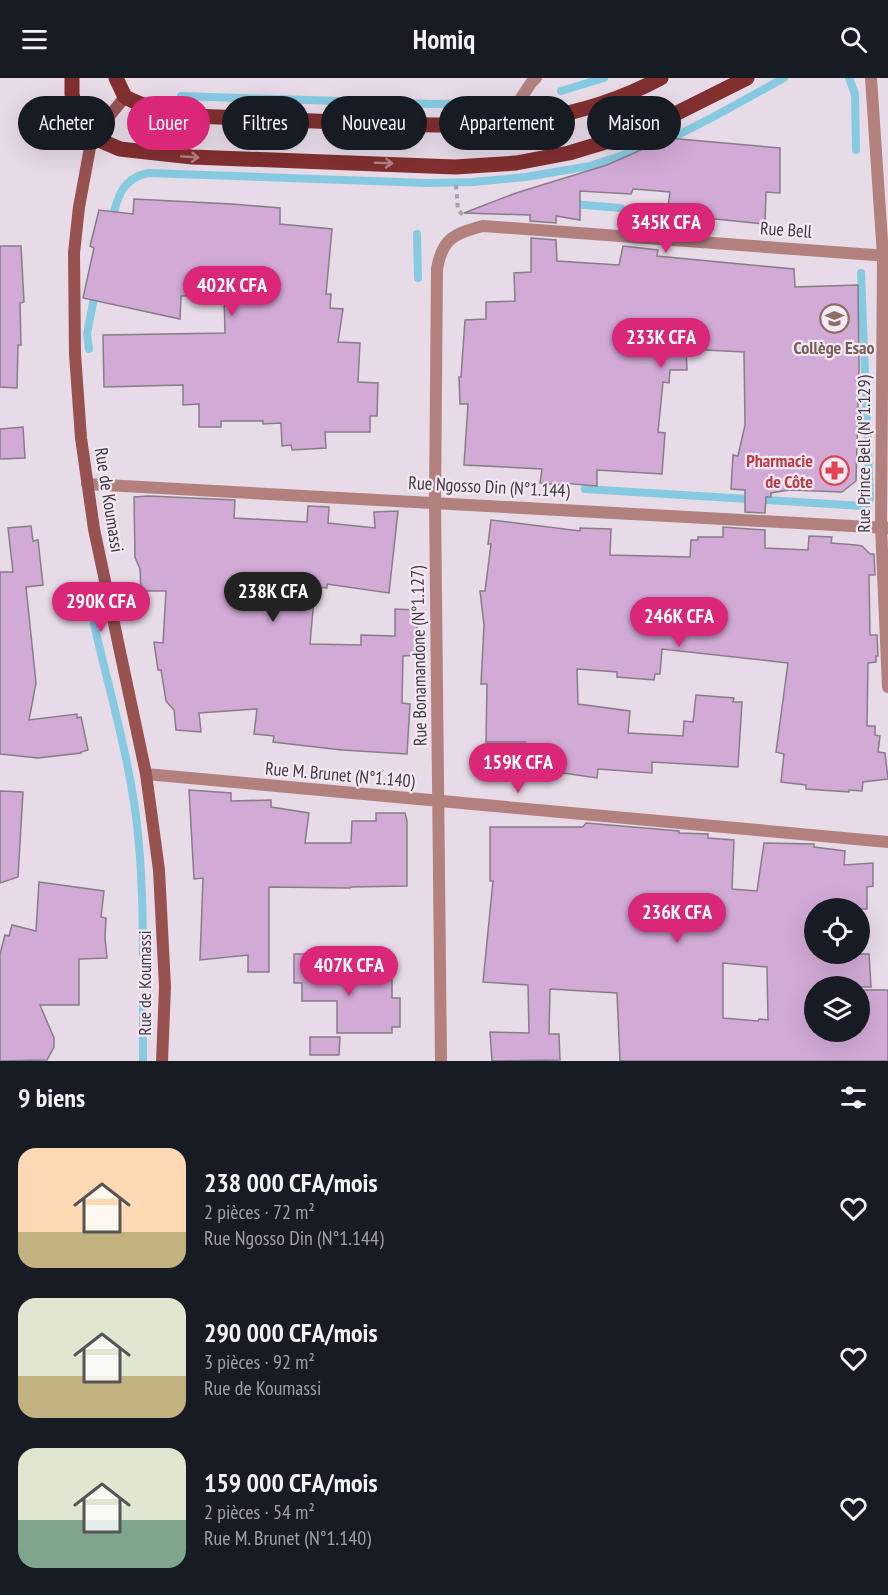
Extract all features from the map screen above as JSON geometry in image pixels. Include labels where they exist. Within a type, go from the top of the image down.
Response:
[{"type":"main road","points":[[72,78],[72,96]]},
{"type":"main road","points":[[116,78],[125,98],[146,108],[165,113],[439,126]]},
{"type":"main road","points":[[575,111],[606,102],[661,78]]},
{"type":"main road","points":[[115,146],[192,157],[455,166],[516,163],[569,153],[622,136],[667,118],[747,78]]},
{"type":"main road","name":"Rue de Koumassi","points":[[115,110],[125,98]]},
{"type":"main road","name":"Rue de Koumassi","points":[[90,150],[79,207],[74,274],[75,354],[81,438],[94,529],[146,774],[159,870],[165,987],[162,1061]]},
{"type":"street","points":[[522,96],[536,78]]},
{"type":"street","name":"Rue Prince Bell (N°1.129)","points":[[871,78],[886,256],[884,527],[888,687]]},
{"type":"street","name":"Rue Bell","points":[[440,252],[450,238],[463,230],[483,226],[886,256]]},
{"type":"street","name":"Rue Bonamandone (N°1.127)","points":[[440,252],[437,269],[435,502],[441,1061]]},
{"type":"street","name":"Rue Ngosso Din (N°1.144)","points":[[87,484],[884,527]]},
{"type":"street","name":"Rue M. Brunet (N°1.140)","points":[[146,774],[888,842]]},
{"type":"building","points":[[681,139],[780,148],[780,193],[766,192],[765,224],[667,214],[670,192],[633,189],[631,194],[580,191],[580,220],[556,216],[556,223],[530,221],[530,215],[464,213],[516,193],[607,165],[641,150],[681,150]]},
{"type":"building","points":[[134,199],[280,208],[280,224],[332,229],[326,294],[331,294],[330,308],[343,309],[338,342],[360,343],[358,382],[378,383],[377,416],[370,416],[370,432],[325,432],[326,448],[292,450],[291,445],[282,446],[281,423],[221,421],[221,427],[199,427],[199,404],[183,405],[183,385],[104,387],[103,335],[225,333],[224,295],[181,296],[180,319],[83,298],[94,248],[90,246],[99,210],[133,214]]},
{"type":"building","points":[[531,238],[556,240],[557,261],[619,265],[623,246],[658,250],[657,256],[794,269],[795,287],[858,285],[859,367],[856,481],[842,492],[789,490],[771,493],[771,497],[766,497],[765,513],[745,512],[745,490],[731,489],[733,455],[738,456],[745,425],[744,352],[686,349],[687,370],[670,370],[669,383],[663,382],[658,432],[665,433],[662,474],[597,470],[597,486],[562,483],[562,485],[540,483],[542,469],[464,465],[468,404],[460,404],[459,377],[461,377],[465,320],[486,319],[486,302],[515,301],[514,273],[531,272]]},
{"type":"building","points":[[0,246],[21,246],[24,302],[20,303],[21,345],[18,345],[17,388],[0,387]]},
{"type":"building","points":[[23,427],[25,458],[0,459],[0,429]]},
{"type":"building","points":[[134,497],[235,500],[234,518],[307,522],[308,506],[329,507],[328,523],[375,528],[374,512],[398,511],[389,593],[327,584],[327,588],[315,587],[310,644],[361,645],[361,635],[395,636],[395,609],[417,610],[417,637],[421,637],[421,655],[403,656],[402,703],[410,704],[407,754],[342,750],[273,742],[274,736],[254,734],[257,709],[199,713],[201,732],[176,730],[174,710],[166,701],[161,670],[158,670],[154,642],[163,643],[166,591],[141,591],[140,569],[135,557]]},
{"type":"building","points":[[491,520],[580,531],[580,528],[611,529],[610,555],[690,557],[691,540],[698,540],[698,537],[723,537],[723,527],[765,530],[765,548],[808,550],[809,536],[832,537],[831,543],[862,546],[870,554],[874,554],[875,575],[869,575],[870,635],[877,635],[878,656],[876,656],[876,662],[868,663],[867,726],[875,726],[875,735],[880,736],[878,752],[885,753],[888,779],[863,782],[862,791],[849,790],[849,792],[806,789],[806,785],[781,782],[784,754],[776,752],[788,663],[662,649],[660,674],[655,674],[654,680],[617,677],[617,672],[577,669],[578,704],[630,711],[628,733],[683,736],[684,721],[693,722],[696,695],[734,698],[733,702],[742,702],[738,767],[652,762],[652,773],[598,769],[597,778],[563,773],[556,765],[538,766],[538,760],[526,761],[525,742],[486,742],[487,684],[481,684],[484,625],[480,591],[485,591],[491,544],[488,544]]},
{"type":"building","points":[[31,526],[33,541],[38,540],[43,585],[26,587],[36,683],[29,720],[77,714],[77,718],[81,717],[88,750],[81,753],[38,758],[0,754],[0,572],[13,572],[8,528]]},
{"type":"building","points":[[189,790],[231,793],[231,801],[271,800],[271,807],[309,813],[305,843],[351,843],[352,821],[376,821],[376,813],[405,813],[407,886],[269,887],[269,972],[248,972],[248,955],[200,960],[203,878],[194,879]]},
{"type":"building","points":[[0,791],[23,792],[18,877],[0,883]]},
{"type":"building","points":[[586,823],[708,834],[708,838],[734,840],[732,889],[757,891],[764,843],[814,844],[814,847],[845,851],[844,865],[873,863],[873,886],[867,887],[867,898],[804,898],[804,964],[870,964],[871,987],[870,976],[804,976],[804,1042],[870,1042],[870,990],[888,990],[888,1061],[620,1061],[617,993],[550,989],[549,1034],[559,1034],[560,1060],[492,1061],[490,1032],[529,1033],[528,985],[483,982],[493,881],[490,881],[490,827],[583,827]],"holes":[[[723,963],[767,967],[768,1020],[723,1018]]]},
{"type":"building","points":[[39,882],[104,891],[101,917],[106,918],[107,958],[79,959],[79,1005],[40,1005],[54,1038],[54,1047],[47,1060],[0,1061],[0,954],[5,935],[9,936],[12,925],[36,931]]},
{"type":"building","points":[[294,954],[326,954],[326,979],[392,980],[392,998],[400,998],[400,1027],[392,1027],[392,1033],[337,1033],[337,1001],[302,1001],[302,983],[294,983]]},
{"type":"building","points":[[310,1037],[340,1037],[339,1055],[310,1055]]},
{"type":"waterway","points":[[561,91],[604,78]]},
{"type":"waterway","points":[[112,220],[122,190],[133,179],[148,173],[427,183],[526,177],[590,166],[668,140],[784,78]]},
{"type":"waterway","points":[[849,78],[855,94],[856,150]]},
{"type":"waterway","points":[[210,97],[439,104]]},
{"type":"waterway","points":[[572,204],[621,208]]},
{"type":"waterway","points":[[417,234],[418,278]]},
{"type":"waterway","points":[[585,489],[862,506],[867,504],[870,499],[861,273]]},
{"type":"waterway","points":[[89,349],[87,334],[95,293]]},
{"type":"waterway","points":[[94,624],[122,739],[135,809],[142,882],[143,956]]},
{"type":"waterway","points":[[143,1005],[143,1061]]},
{"type":"place","name":"Collège Esao","points":[[834,319]]},
{"type":"place","name":"Pharmacie de Côte","points":[[834,471]]}]
